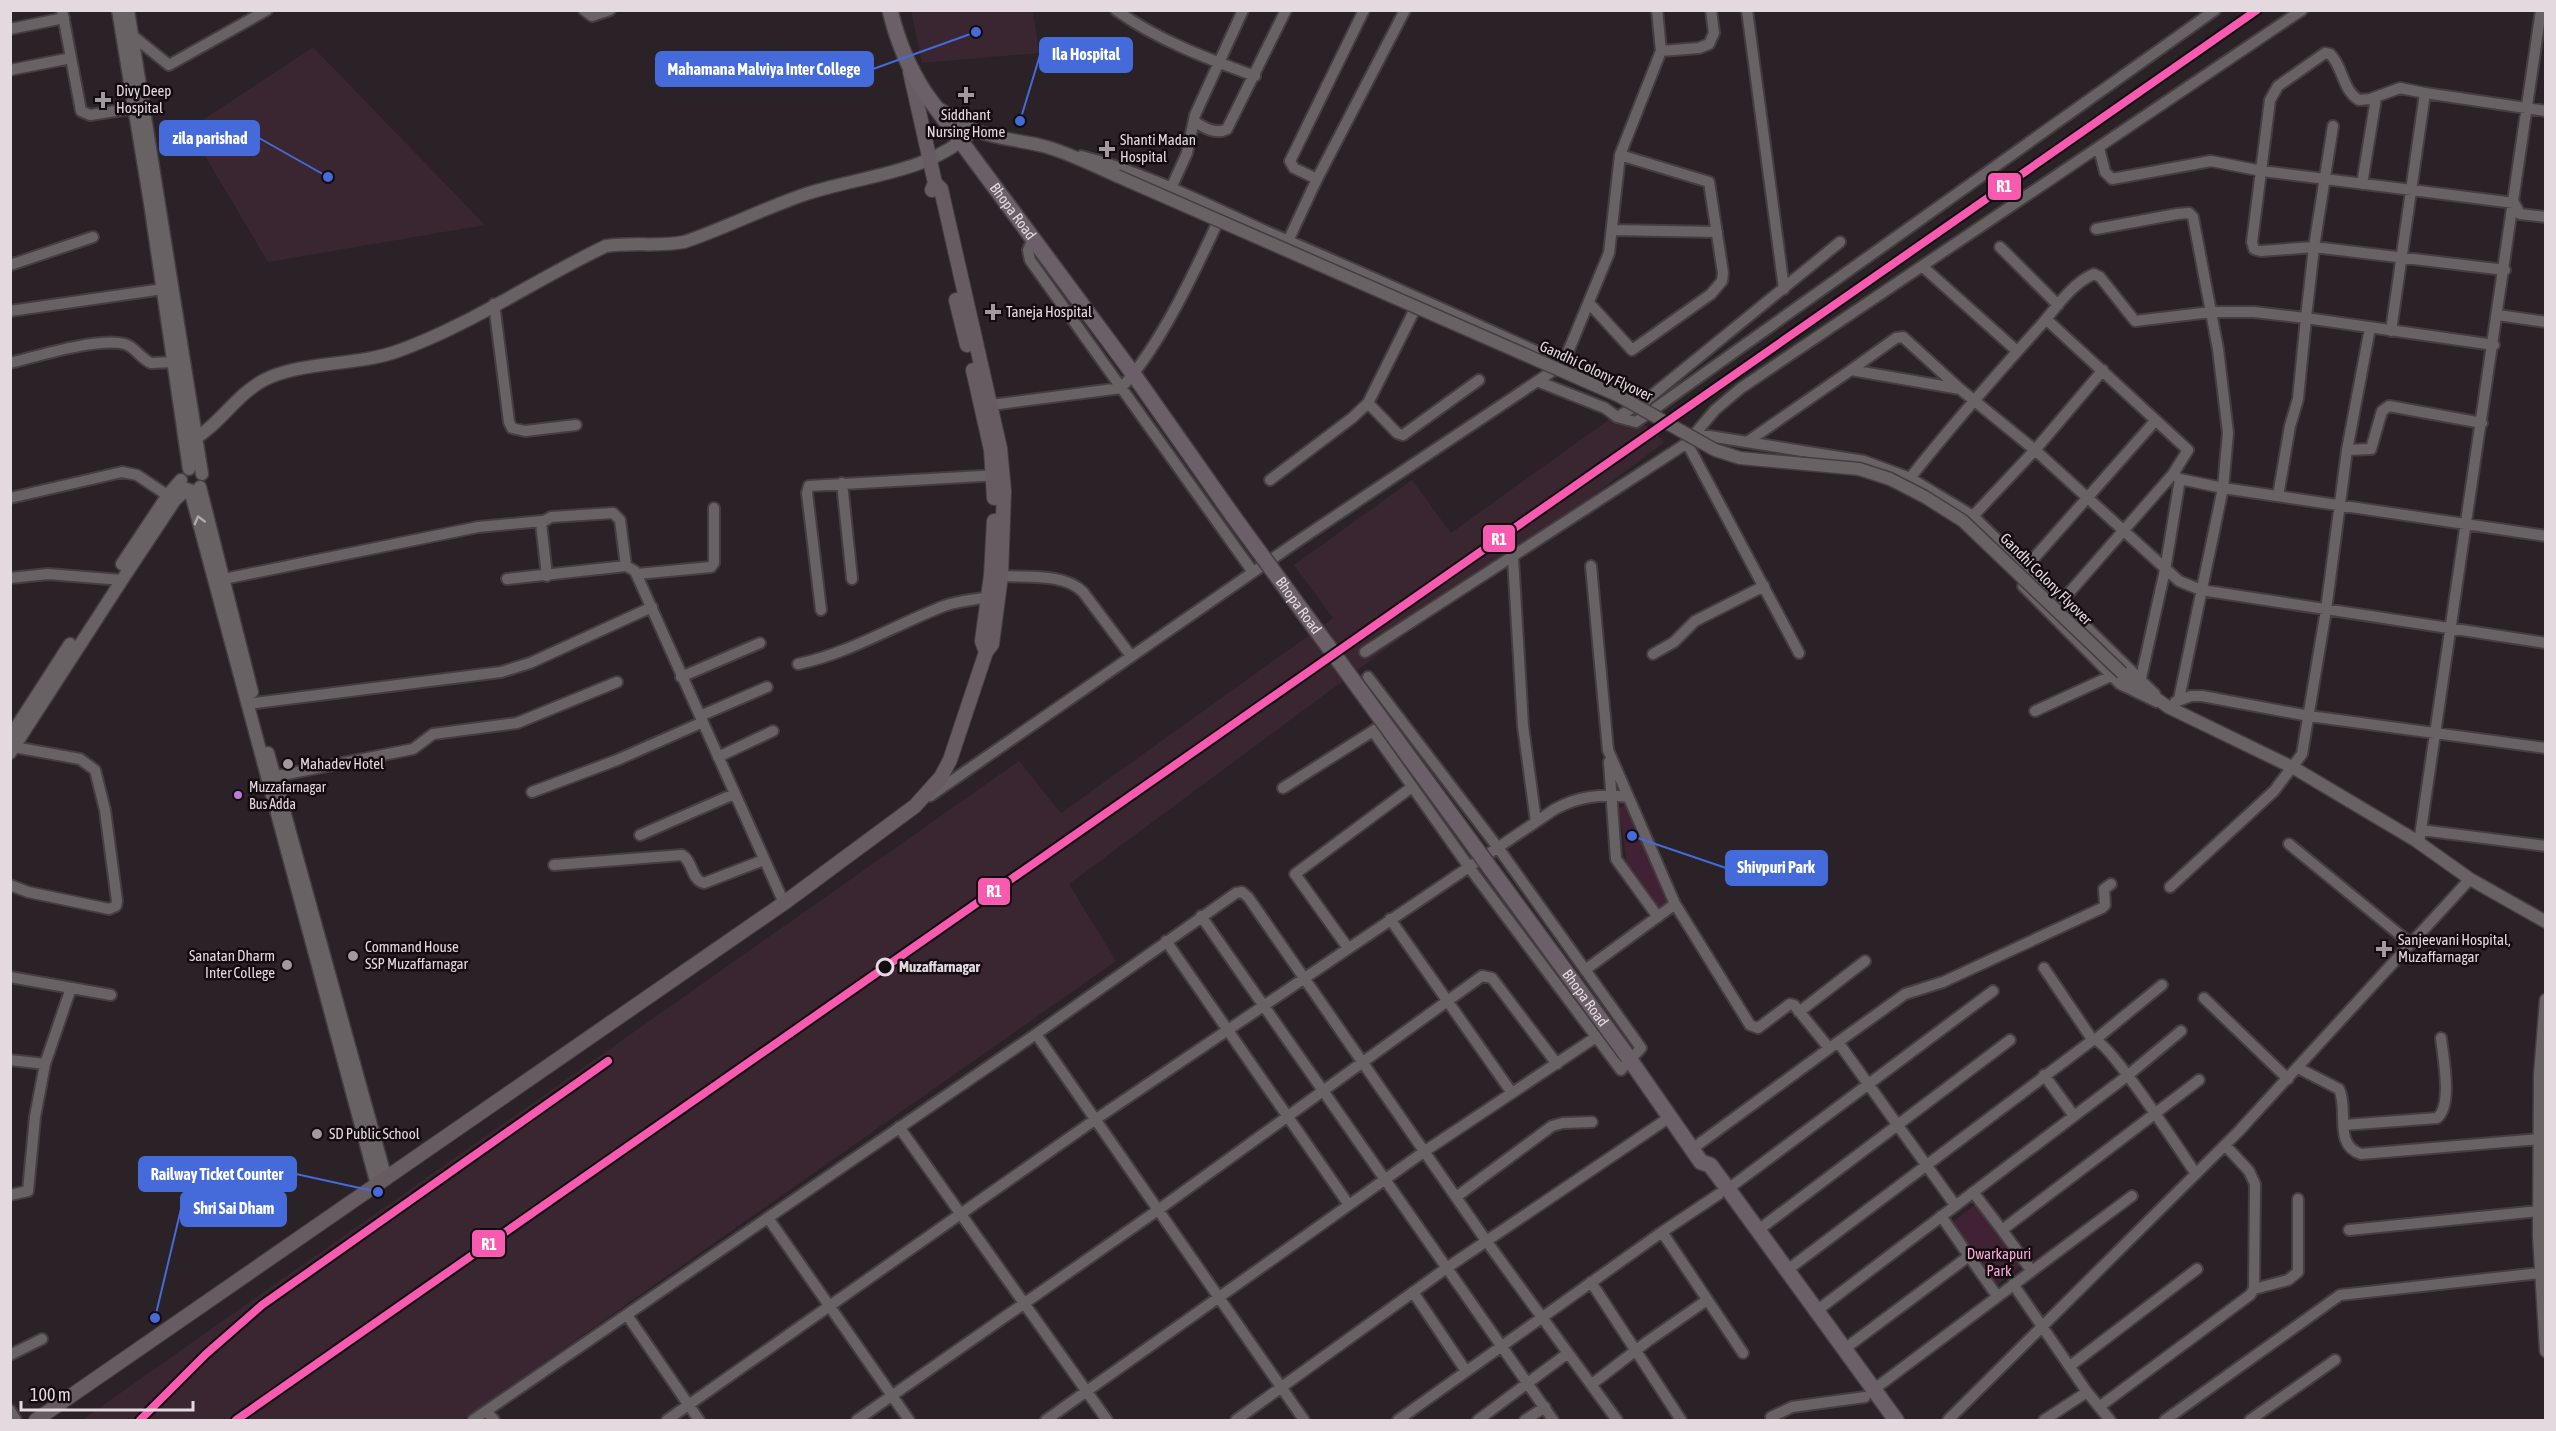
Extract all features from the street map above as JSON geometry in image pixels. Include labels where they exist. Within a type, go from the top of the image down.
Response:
[{"type":"main road","points":[[890,10],[897,41],[902,47]]},
{"type":"main road","points":[[897,10],[903,38],[902,47]]},
{"type":"main road","name":"Bhopa Road","points":[[902,47],[909,69],[933,105],[1134,375],[1233,516],[1629,1057],[1701,1162],[1710,1165],[1723,1191],[1869,1394],[1896,1420]]},
{"type":"main road","points":[[36,1420],[784,903],[915,806],[941,777],[950,760],[986,652],[982,641],[994,596],[996,576],[998,475],[991,405],[941,189],[935,183],[909,69]]},
{"type":"main road","points":[[935,183],[932,189],[998,475]]},
{"type":"main road","name":"Bhopa Road","points":[[1723,1191],[1757,1231],[1843,1350],[1883,1420]]},
{"type":"street","points":[[128,32],[169,65],[267,10]]},
{"type":"street","points":[[584,10],[592,16],[609,10]]},
{"type":"street","points":[[1116,10],[1130,20],[1219,63],[1255,76]]},
{"type":"street","points":[[1130,20],[1137,10]]},
{"type":"street","points":[[1172,186],[1187,153],[1194,121],[1243,10]]},
{"type":"street","points":[[1194,121],[1211,130],[1226,131],[1286,10]]},
{"type":"street","points":[[1317,179],[1294,168],[1290,161],[1364,10]]},
{"type":"street","points":[[915,806],[1253,572],[1563,364],[1609,253],[1613,230],[1615,179],[1620,155],[1661,51],[1657,10]]},
{"type":"street","points":[[1661,51],[1699,48],[1709,44],[1714,33],[1711,10]]},
{"type":"street","points":[[1747,10],[1784,289]]},
{"type":"street","points":[[1537,381],[1605,408],[1617,417],[1636,422],[2215,10]]},
{"type":"street","points":[[1365,652],[1687,443],[1697,434],[1715,410],[1741,388],[2302,10]]},
{"type":"street","points":[[2420,836],[2505,270],[2541,10]]},
{"type":"street","points":[[123,11],[191,440],[189,469]]},
{"type":"street","points":[[1288,241],[1317,179],[1405,11]]},
{"type":"street","points":[[10,29],[63,14],[79,106],[84,114],[139,107]]},
{"type":"street","points":[[2505,270],[2314,247],[2261,251],[2254,249],[2252,243],[2272,94],[2278,86],[2325,53],[2332,56],[2354,97],[2364,101],[2400,88],[2546,111]]},
{"type":"street","points":[[10,70],[71,58]]},
{"type":"street","points":[[2391,331],[2426,93]]},
{"type":"street","points":[[2362,184],[2376,98]]},
{"type":"street","name":"Gandhi Colony Flyover","points":[[933,105],[974,130],[993,138],[1024,141],[1049,147],[1619,396],[1715,450],[1740,458],[1858,469],[1890,479],[1925,497],[1970,527],[2116,674]]},
{"type":"street","points":[[10,885],[28,892],[109,909],[116,906],[105,810],[95,770],[80,759],[12,745],[171,498],[203,481],[191,440],[174,362],[139,107]]},
{"type":"street","points":[[2278,496],[2290,426],[2298,399],[2314,247],[2333,126]]},
{"type":"street","points":[[191,440],[213,427],[242,396],[265,380],[280,374],[359,361],[397,351],[606,246],[684,242],[809,193],[930,162],[962,142],[974,130]]},
{"type":"street","points":[[1049,147],[1118,165],[1172,186],[1222,212],[1421,298],[1645,401]]},
{"type":"street","points":[[2099,148],[2105,172],[2112,178],[2204,161],[2262,171],[2514,203]]},
{"type":"street","points":[[1589,303],[1629,350],[1636,348],[1717,288],[1723,273],[1709,182],[1620,155]]},
{"type":"street","points":[[2514,203],[2520,214],[2546,217]]},
{"type":"street","points":[[991,405],[1121,388],[1134,375],[1196,266],[1222,212]]},
{"type":"street","points":[[2096,229],[2177,214],[2191,214],[2211,312],[2228,433],[2223,488],[2179,699]]},
{"type":"street","points":[[1613,230],[1718,232]]},
{"type":"street","points":[[10,265],[93,237]]},
{"type":"street","points":[[1033,239],[1028,250],[1030,260],[1253,572]]},
{"type":"street","points":[[1617,417],[1645,401],[1840,242]]},
{"type":"street","points":[[2001,248],[2058,305]]},
{"type":"street","points":[[1922,266],[2017,351]]},
{"type":"street","points":[[1910,478],[1974,399],[2058,305],[2085,278],[2094,274],[2100,277],[2135,321],[2211,312],[2254,312],[2494,345]]},
{"type":"street","points":[[10,311],[163,289]]},
{"type":"street","points":[[1270,480],[1352,418],[1368,402],[1421,298]]},
{"type":"street","points":[[494,304],[509,422],[512,428],[525,431],[576,425]]},
{"type":"street","points":[[2498,315],[2546,322]]},
{"type":"street","points":[[2046,319],[2188,450],[2176,476],[2061,602]]},
{"type":"street","points":[[2170,887],[2274,791],[2294,768],[2302,754],[2326,610],[2338,505],[2370,328]]},
{"type":"street","points":[[1747,442],[1896,338],[1903,337],[1960,389],[2035,450],[2086,499],[2179,581],[2201,591],[2451,631],[2546,643]]},
{"type":"street","points":[[10,363],[65,350],[113,343],[128,345],[151,363],[174,362]]},
{"type":"street","points":[[1851,370],[1960,389]]},
{"type":"street","points":[[1973,516],[2035,450],[2103,370]]},
{"type":"street","points":[[1368,402],[1397,433],[1403,435],[1479,380]]},
{"type":"street","points":[[2348,450],[2371,449],[2382,411],[2389,406],[2482,423]]},
{"type":"street","points":[[2027,566],[2156,420]]},
{"type":"street","points":[[1697,434],[1864,461],[1910,478],[1973,516],[2027,566],[2168,707]]},
{"type":"street","points":[[1687,443],[1800,653]]},
{"type":"street","points":[[201,474],[196,469],[189,469],[183,473],[224,579],[251,703]]},
{"type":"street","points":[[10,498],[122,472],[137,475],[171,498]]},
{"type":"street","points":[[821,610],[807,488],[812,484],[998,475]]},
{"type":"street","points":[[2176,476],[2223,488],[2546,536]]},
{"type":"street","points":[[2141,678],[2165,570],[2176,476]]},
{"type":"street","points":[[843,483],[852,579]]},
{"type":"street","points":[[190,487],[381,1182]]},
{"type":"street","points":[[637,574],[711,567],[714,563],[714,508]]},
{"type":"street","points":[[224,579],[478,527],[542,521],[551,517],[613,513],[620,520],[626,566]]},
{"type":"street","points":[[542,521],[547,576]]},
{"type":"street","points":[[1986,548],[2116,674],[2168,707],[2294,768],[2420,836],[2470,879],[2546,922]]},
{"type":"street","points":[[1516,554],[1513,558],[1523,726],[1536,822]]},
{"type":"street","points":[[507,579],[626,566],[637,574],[681,677],[784,903]]},
{"type":"street","points":[[1591,566],[1613,795],[1616,859],[1658,917]]},
{"type":"street","points":[[10,578],[48,574],[117,580]]},
{"type":"street","points":[[996,576],[1056,580],[1074,584],[1083,592],[1131,656]]},
{"type":"street","points":[[1653,654],[1674,642],[1695,621],[1764,586]]},
{"type":"street","points":[[798,664],[826,657],[944,606],[994,596]]},
{"type":"street","points":[[251,703],[501,672],[530,663],[652,607]]},
{"type":"street","points":[[681,677],[760,642]]},
{"type":"street","points":[[2035,711],[2116,674]]},
{"type":"street","points":[[1368,677],[1499,849],[1641,1048],[1629,1057],[1621,1070],[1469,867],[1372,731]]},
{"type":"street","points":[[271,777],[413,749],[433,734],[517,723],[617,682]]},
{"type":"street","points":[[532,792],[616,760],[767,687]]},
{"type":"street","points":[[2168,707],[2179,699],[2202,696],[2309,716],[2546,748]]},
{"type":"street","points":[[1283,788],[1397,717]]},
{"type":"street","points":[[718,757],[773,731]]},
{"type":"street","points":[[1608,750],[1675,904],[1752,1027],[1762,1026],[1790,1004],[1868,1083],[1956,1205]]},
{"type":"street","points":[[1348,948],[1296,874],[1412,787]]},
{"type":"street","points":[[640,835],[734,794]]},
{"type":"street","points":[[667,1420],[1096,1119],[1264,1004],[1304,981],[1390,919],[1499,849],[1536,822],[1580,797],[1613,795],[1628,797]]},
{"type":"street","points":[[2420,836],[2546,846]]},
{"type":"street","points":[[2289,844],[2410,943]]},
{"type":"street","points":[[554,865],[682,855],[687,858],[699,883],[704,883],[764,860]]},
{"type":"street","points":[[1948,1420],[2225,1145],[2470,879]]},
{"type":"street","points":[[1692,1149],[1905,994],[1943,982],[2102,908],[2105,905],[2104,889],[2111,884]]},
{"type":"street","points":[[473,1420],[1036,1034],[1236,893],[1245,894],[1304,981],[1365,1062],[1486,1242],[1617,1420]]},
{"type":"street","points":[[1585,970],[1675,904]]},
{"type":"street","points":[[1201,916],[1553,1420]]},
{"type":"street","points":[[1390,919],[1449,1000],[1512,1093]]},
{"type":"street","points":[[1166,941],[1349,1205]]},
{"type":"street","points":[[1799,1012],[1865,961]]},
{"type":"street","points":[[2044,968],[2094,1039],[2127,1076],[2196,1174]]},
{"type":"street","points":[[857,1420],[1158,1210],[1482,976],[1490,976],[1557,1064]]},
{"type":"street","points":[[10,977],[111,995]]},
{"type":"street","points":[[1786,1271],[2094,1039],[2162,985]]},
{"type":"street","points":[[10,1195],[24,1194],[29,1189],[35,1116],[45,1064],[71,988]]},
{"type":"street","points":[[1398,1420],[1723,1191],[1993,991]]},
{"type":"street","points":[[2204,998],[2288,1079]]},
{"type":"street","points":[[2545,1003],[2539,1211],[2542,1236],[2540,1273],[2546,1351]]},
{"type":"street","points":[[1815,1312],[2127,1076],[2181,1031]]},
{"type":"street","points":[[1036,1034],[1304,1420]]},
{"type":"street","points":[[1046,1420],[1221,1298],[1425,1151],[1596,1037]]},
{"type":"street","points":[[2344,1125],[2437,1118],[2442,1114],[2445,1091],[2441,1038]]},
{"type":"street","points":[[1757,1231],[2010,1040]]},
{"type":"street","points":[[10,1060],[45,1064]]},
{"type":"street","points":[[2298,1068],[2339,1089],[2348,1145],[2361,1154],[2540,1139]]},
{"type":"street","points":[[2044,1075],[2074,1116]]},
{"type":"street","points":[[2002,1230],[2199,1080]]},
{"type":"street","points":[[1236,1420],[1448,1267],[1670,1118]]},
{"type":"street","points":[[1456,1197],[1552,1126],[1563,1123],[1592,1122]]},
{"type":"street","points":[[899,1127],[1107,1420]]},
{"type":"street","points":[[2225,1145],[2249,1170],[2255,1184],[2254,1289]]},
{"type":"street","points":[[1973,1192],[2031,1270]]},
{"type":"street","points":[[1771,1417],[1792,1407],[1869,1394],[2132,1196]]},
{"type":"street","points":[[2099,1407],[2254,1289],[2288,1280],[2298,1272],[2298,1199]]},
{"type":"street","points":[[2349,1230],[2539,1211]]},
{"type":"street","points":[[1941,1216],[1997,1296]]},
{"type":"street","points":[[768,1218],[909,1420]]},
{"type":"street","points":[[1662,1232],[1743,1353]]},
{"type":"street","points":[[1843,1350],[1969,1256]]},
{"type":"street","points":[[2070,1366],[2197,1269]]},
{"type":"street","points":[[2165,1420],[2340,1295],[2540,1273]]},
{"type":"street","points":[[1591,1282],[1681,1420]]},
{"type":"street","points":[[2013,1284],[2086,1392],[2110,1420]]},
{"type":"street","points":[[1413,1292],[1466,1371]]},
{"type":"street","points":[[1592,1384],[1707,1300]]},
{"type":"street","points":[[627,1315],[699,1420]]},
{"type":"street","points":[[10,1355],[42,1339]]},
{"type":"street","points":[[1478,1420],[1568,1353]]},
{"type":"street","points":[[2250,1420],[2335,1360]]},
{"type":"street","points":[[2044,1420],[2086,1392]]},
{"type":"street","points":[[1525,1420],[1545,1407]]},
{"type":"street","points":[[10,1410],[16,1420]]},
{"type":"street","points":[[487,1411],[494,1420]]},
{"type":"shaded area","points":[[911,11],[1033,11],[1039,53],[922,63]]},
{"type":"shaded area","points":[[313,47],[485,225],[268,262],[189,129]]},
{"type":"shaded area","points":[[1625,408],[1665,442],[1069,884],[1116,961],[462,1420],[82,1420],[1019,761],[1061,813],[1333,618],[1294,565],[1412,480],[1451,533]]},
{"type":"green space","points":[[1627,804],[1671,900],[1658,907],[1627,865],[1619,808]]},
{"type":"green space","name":"Dwarkapuri Park","points":[[1976,1204],[2020,1266],[1996,1286],[1952,1222]]},
{"type":"railway","points":[[140,1420],[206,1354],[262,1305],[608,1061]]},
{"type":"transit line","name":"R1","points":[[236,1420],[2257,10]]},
{"type":"transit line","name":"R1","points":[[140,1420],[206,1354],[262,1305],[608,1061]]},
{"type":"place","name":"Mahamana Malviya Inter College","points":[[976,32]]},
{"type":"place","name":"Siddhant Nursing Home","points":[[966,95]]},
{"type":"place","name":"Divy Deep Hospital","points":[[103,100]]},
{"type":"place","name":"Ila Hospital","points":[[1020,121]]},
{"type":"place","name":"Shanti Madan Hospital","points":[[1107,149]]},
{"type":"place","name":"zila parishad","points":[[328,177]]},
{"type":"place","name":"Taneja Hospital","points":[[993,312]]},
{"type":"place","name":"Mahadev Hotel","points":[[288,764]]},
{"type":"place","name":"Muzzafarnagar Bus Adda","points":[[238,795]]},
{"type":"place","name":"Shivpuri Park","points":[[1632,836]]},
{"type":"place","name":"Sanjeevani Hospital, Muzaffarnagar","points":[[2384,949]]},
{"type":"place","name":"Command House SSP Muzaffarnagar","points":[[353,956]]},
{"type":"place","name":"Sanatan Dharm Inter College","points":[[287,965]]},
{"type":"place","name":"Muzaffarnagar","points":[[885,967]]},
{"type":"place","name":"SD Public School","points":[[317,1134]]},
{"type":"place","name":"Railway Ticket Counter","points":[[378,1192]]},
{"type":"place","name":"Shri Sai Dham","points":[[155,1318]]}]
